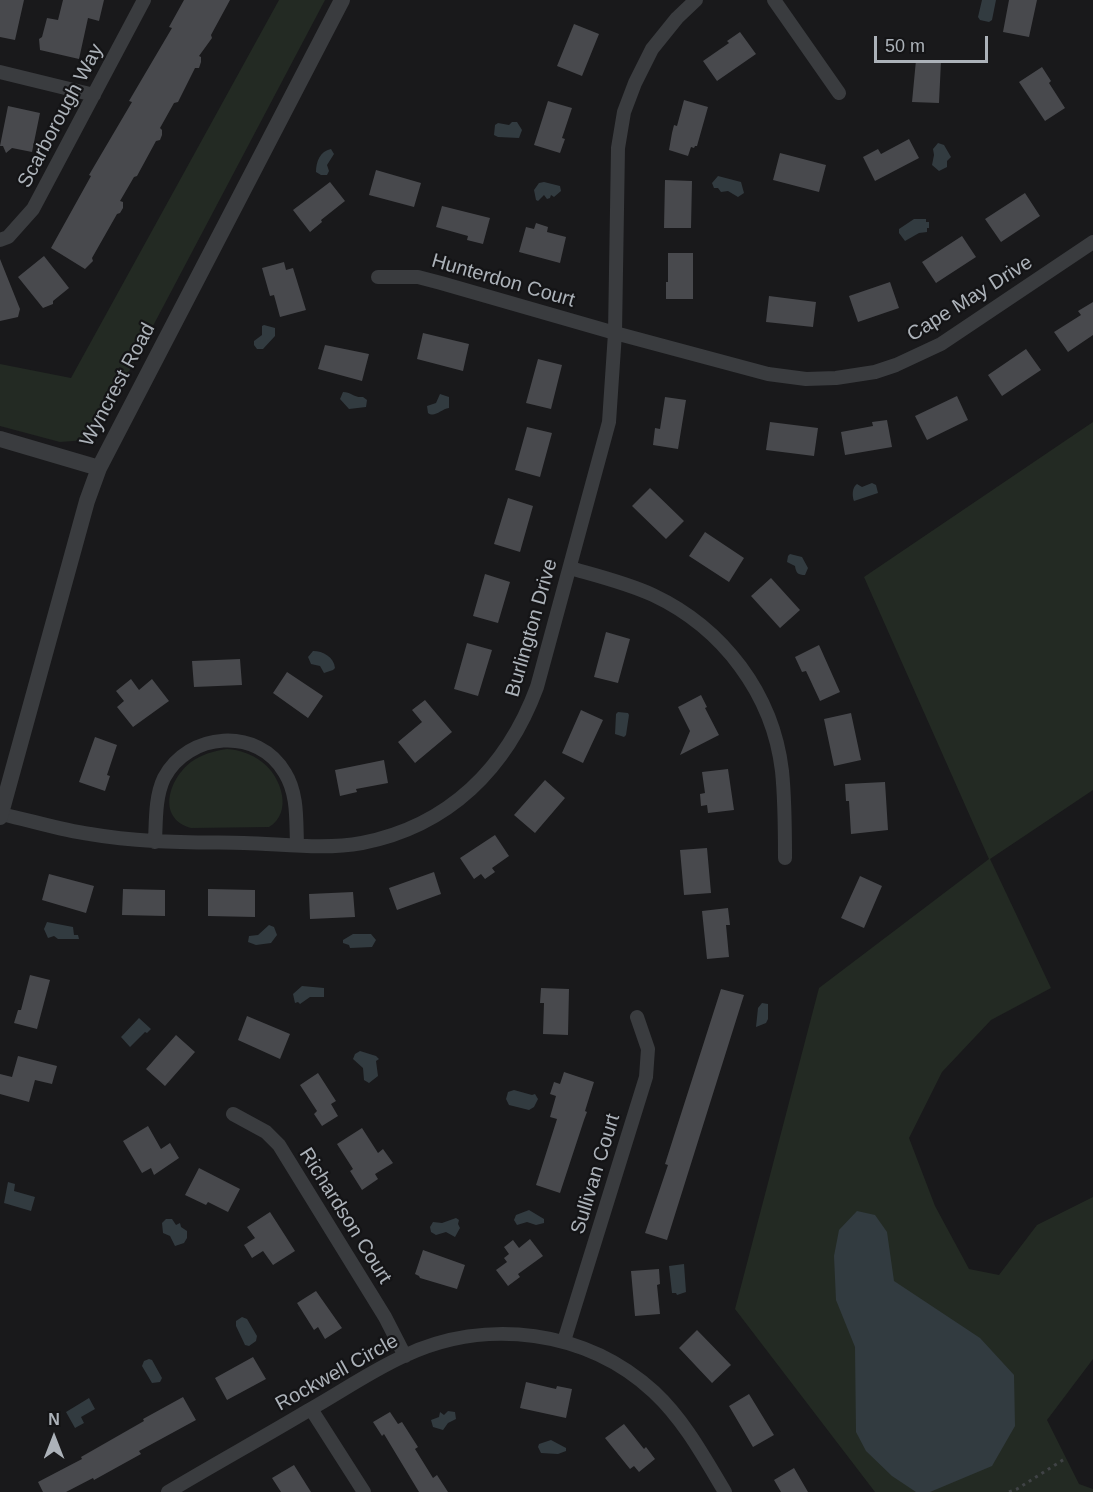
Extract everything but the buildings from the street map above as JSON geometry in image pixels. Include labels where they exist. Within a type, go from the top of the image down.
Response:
[{"type":"street","name":"Scarborough Way","points":[[0,240],[8,237],[33,209],[144,0]]},
{"type":"street","name":"Wyncrest Road","points":[[0,815],[87,501],[99,468],[342,0]]},
{"type":"street","name":"Burlington Drive","points":[[0,815],[89,834],[155,842],[341,845],[377,839],[427,820],[448,808],[475,786],[502,756],[529,709],[537,687],[607,431],[615,333],[618,148],[624,112],[652,49],[676,18],[696,0]]},
{"type":"street","points":[[774,0],[838,93]]},
{"type":"street","points":[[0,72],[94,95]]},
{"type":"street","name":"Cape May Drive","points":[[615,333],[787,378],[836,378],[875,372],[912,359],[941,344],[1093,242]]},
{"type":"street","name":"Hunterdon Court","points":[[378,277],[418,277],[615,333]]},
{"type":"street","points":[[0,439],[99,468]]},
{"type":"street","points":[[570,568],[634,587],[675,606],[712,634],[743,670],[765,707],[778,746],[784,793],[785,858]]},
{"type":"street","points":[[155,842],[160,791],[173,765],[197,746],[216,741],[234,740],[256,747],[270,756],[285,772],[293,788],[297,844]]},
{"type":"street","name":"Sullivan Court","points":[[564,1341],[646,1077],[648,1049],[637,1017]]},
{"type":"street","name":"Richardson Court","points":[[233,1114],[266,1132],[279,1145],[385,1317],[405,1356]]},
{"type":"street","name":"Rockwell Circle","points":[[168,1492],[405,1356],[452,1339],[487,1334],[540,1336],[564,1341],[615,1363],[656,1394],[687,1430],[725,1492]]},
{"type":"street","points":[[311,1409],[364,1492]]},
{"type":"path","points":[[1009,1492],[1066,1458]]},
{"type":"shaded area","points":[[279,0],[325,0],[97,432],[86,440],[60,442],[0,426],[0,364],[71,378]]},
{"type":"shaded area","points":[[982,0],[996,0],[992,20],[989,22],[980,20],[978,17]]},
{"type":"shaded area","points":[[517,122],[522,130],[519,138],[494,135],[495,125],[498,123],[509,125]]},
{"type":"shaded area","points":[[938,143],[944,145],[951,157],[947,161],[947,167],[939,171],[932,165],[933,149]]},
{"type":"shaded area","points":[[331,149],[334,154],[327,165],[329,171],[327,175],[321,175],[316,172],[318,161],[324,152]]},
{"type":"shaded area","points":[[718,176],[741,182],[744,193],[738,197],[728,191],[721,192],[718,188],[714,188],[712,183]]},
{"type":"shaded area","points":[[539,183],[560,186],[561,191],[547,199],[544,195],[538,201],[534,190]]},
{"type":"shaded area","points":[[914,219],[926,219],[926,222],[929,222],[929,228],[927,232],[919,233],[905,241],[899,229]]},
{"type":"shaded area","points":[[264,325],[275,328],[275,336],[263,349],[257,349],[254,341],[262,335]]},
{"type":"shaded area","points":[[343,392],[363,397],[367,400],[366,407],[349,409],[340,399]]},
{"type":"shaded area","points":[[440,394],[449,397],[449,408],[436,414],[428,413],[427,406],[436,403]]},
{"type":"shaded area","points":[[1093,422],[1093,790],[990,859],[1051,988],[991,1020],[942,1072],[909,1138],[935,1206],[969,1269],[999,1275],[1037,1225],[1093,1197],[1093,1359],[1047,1420],[1079,1484],[1093,1489],[1093,1492],[875,1492],[735,1309],[819,988],[989,859],[864,577]]},
{"type":"shaded area","points":[[872,483],[876,485],[878,493],[854,501],[855,485],[862,487]]},
{"type":"shaded area","points":[[790,554],[802,557],[808,568],[805,575],[798,573],[795,566],[787,562]]},
{"type":"shaded area","points":[[313,651],[327,655],[333,661],[335,668],[324,673],[320,666],[311,664],[308,657]]},
{"type":"shaded area","points":[[618,712],[629,715],[624,737],[615,734]]},
{"type":"shaded area","points":[[227,749],[241,751],[254,757],[262,762],[275,777],[283,804],[281,813],[269,827],[191,828],[180,823],[173,816],[170,807],[172,788],[183,769],[199,757]]},
{"type":"shaded area","points":[[47,922],[73,927],[74,935],[78,935],[79,939],[58,939],[54,936],[48,938],[44,929]]},
{"type":"shaded area","points":[[269,925],[274,927],[277,935],[271,943],[256,945],[248,942],[249,936],[258,935]]},
{"type":"shaded area","points":[[353,934],[371,934],[376,940],[372,947],[350,948],[349,945],[343,943],[343,940]]},
{"type":"shaded area","points":[[302,986],[324,988],[324,997],[310,997],[300,1004],[295,1003],[293,994]]},
{"type":"shaded area","points":[[762,1003],[768,1004],[768,1019],[766,1023],[756,1027],[758,1008]]},
{"type":"shaded area","points":[[139,1018],[151,1029],[130,1047],[121,1037]]},
{"type":"shaded area","points":[[360,1051],[379,1059],[376,1061],[378,1076],[369,1083],[364,1080],[363,1068],[353,1059]]},
{"type":"shaded area","points":[[514,1090],[535,1094],[538,1099],[534,1107],[529,1110],[509,1105],[506,1099],[508,1092]]},
{"type":"shaded area","points":[[8,1182],[15,1184],[14,1191],[35,1197],[31,1211],[4,1203]]},
{"type":"shaded area","points":[[529,1210],[544,1219],[544,1223],[536,1225],[527,1222],[517,1225],[514,1220],[516,1215]]},
{"type":"shaded area","points":[[857,1211],[875,1215],[887,1232],[894,1281],[980,1338],[1014,1375],[1015,1426],[992,1466],[930,1492],[916,1492],[892,1476],[866,1451],[856,1432],[855,1347],[836,1300],[834,1256],[839,1230]]},
{"type":"shaded area","points":[[456,1218],[459,1220],[460,1228],[455,1237],[446,1232],[436,1235],[431,1232],[430,1227],[433,1222],[442,1223]]},
{"type":"shaded area","points":[[166,1219],[172,1219],[176,1225],[180,1223],[181,1227],[187,1231],[184,1243],[175,1246],[170,1236],[163,1233],[162,1223]]},
{"type":"shaded area","points":[[684,1264],[686,1292],[677,1295],[672,1293],[669,1266]]},
{"type":"shaded area","points":[[242,1317],[247,1319],[257,1336],[256,1341],[249,1346],[245,1345],[236,1326],[236,1321]]},
{"type":"shaded area","points":[[152,1360],[162,1378],[160,1382],[152,1383],[142,1366],[144,1361]]},
{"type":"shaded area","points":[[89,1398],[95,1409],[81,1417],[84,1423],[75,1428],[66,1412]]},
{"type":"shaded area","points":[[448,1411],[455,1412],[456,1419],[448,1423],[443,1430],[433,1427],[431,1420],[439,1417],[440,1412],[444,1415]]},
{"type":"shaded area","points":[[551,1440],[566,1448],[566,1451],[558,1454],[541,1453],[539,1444]]}]
